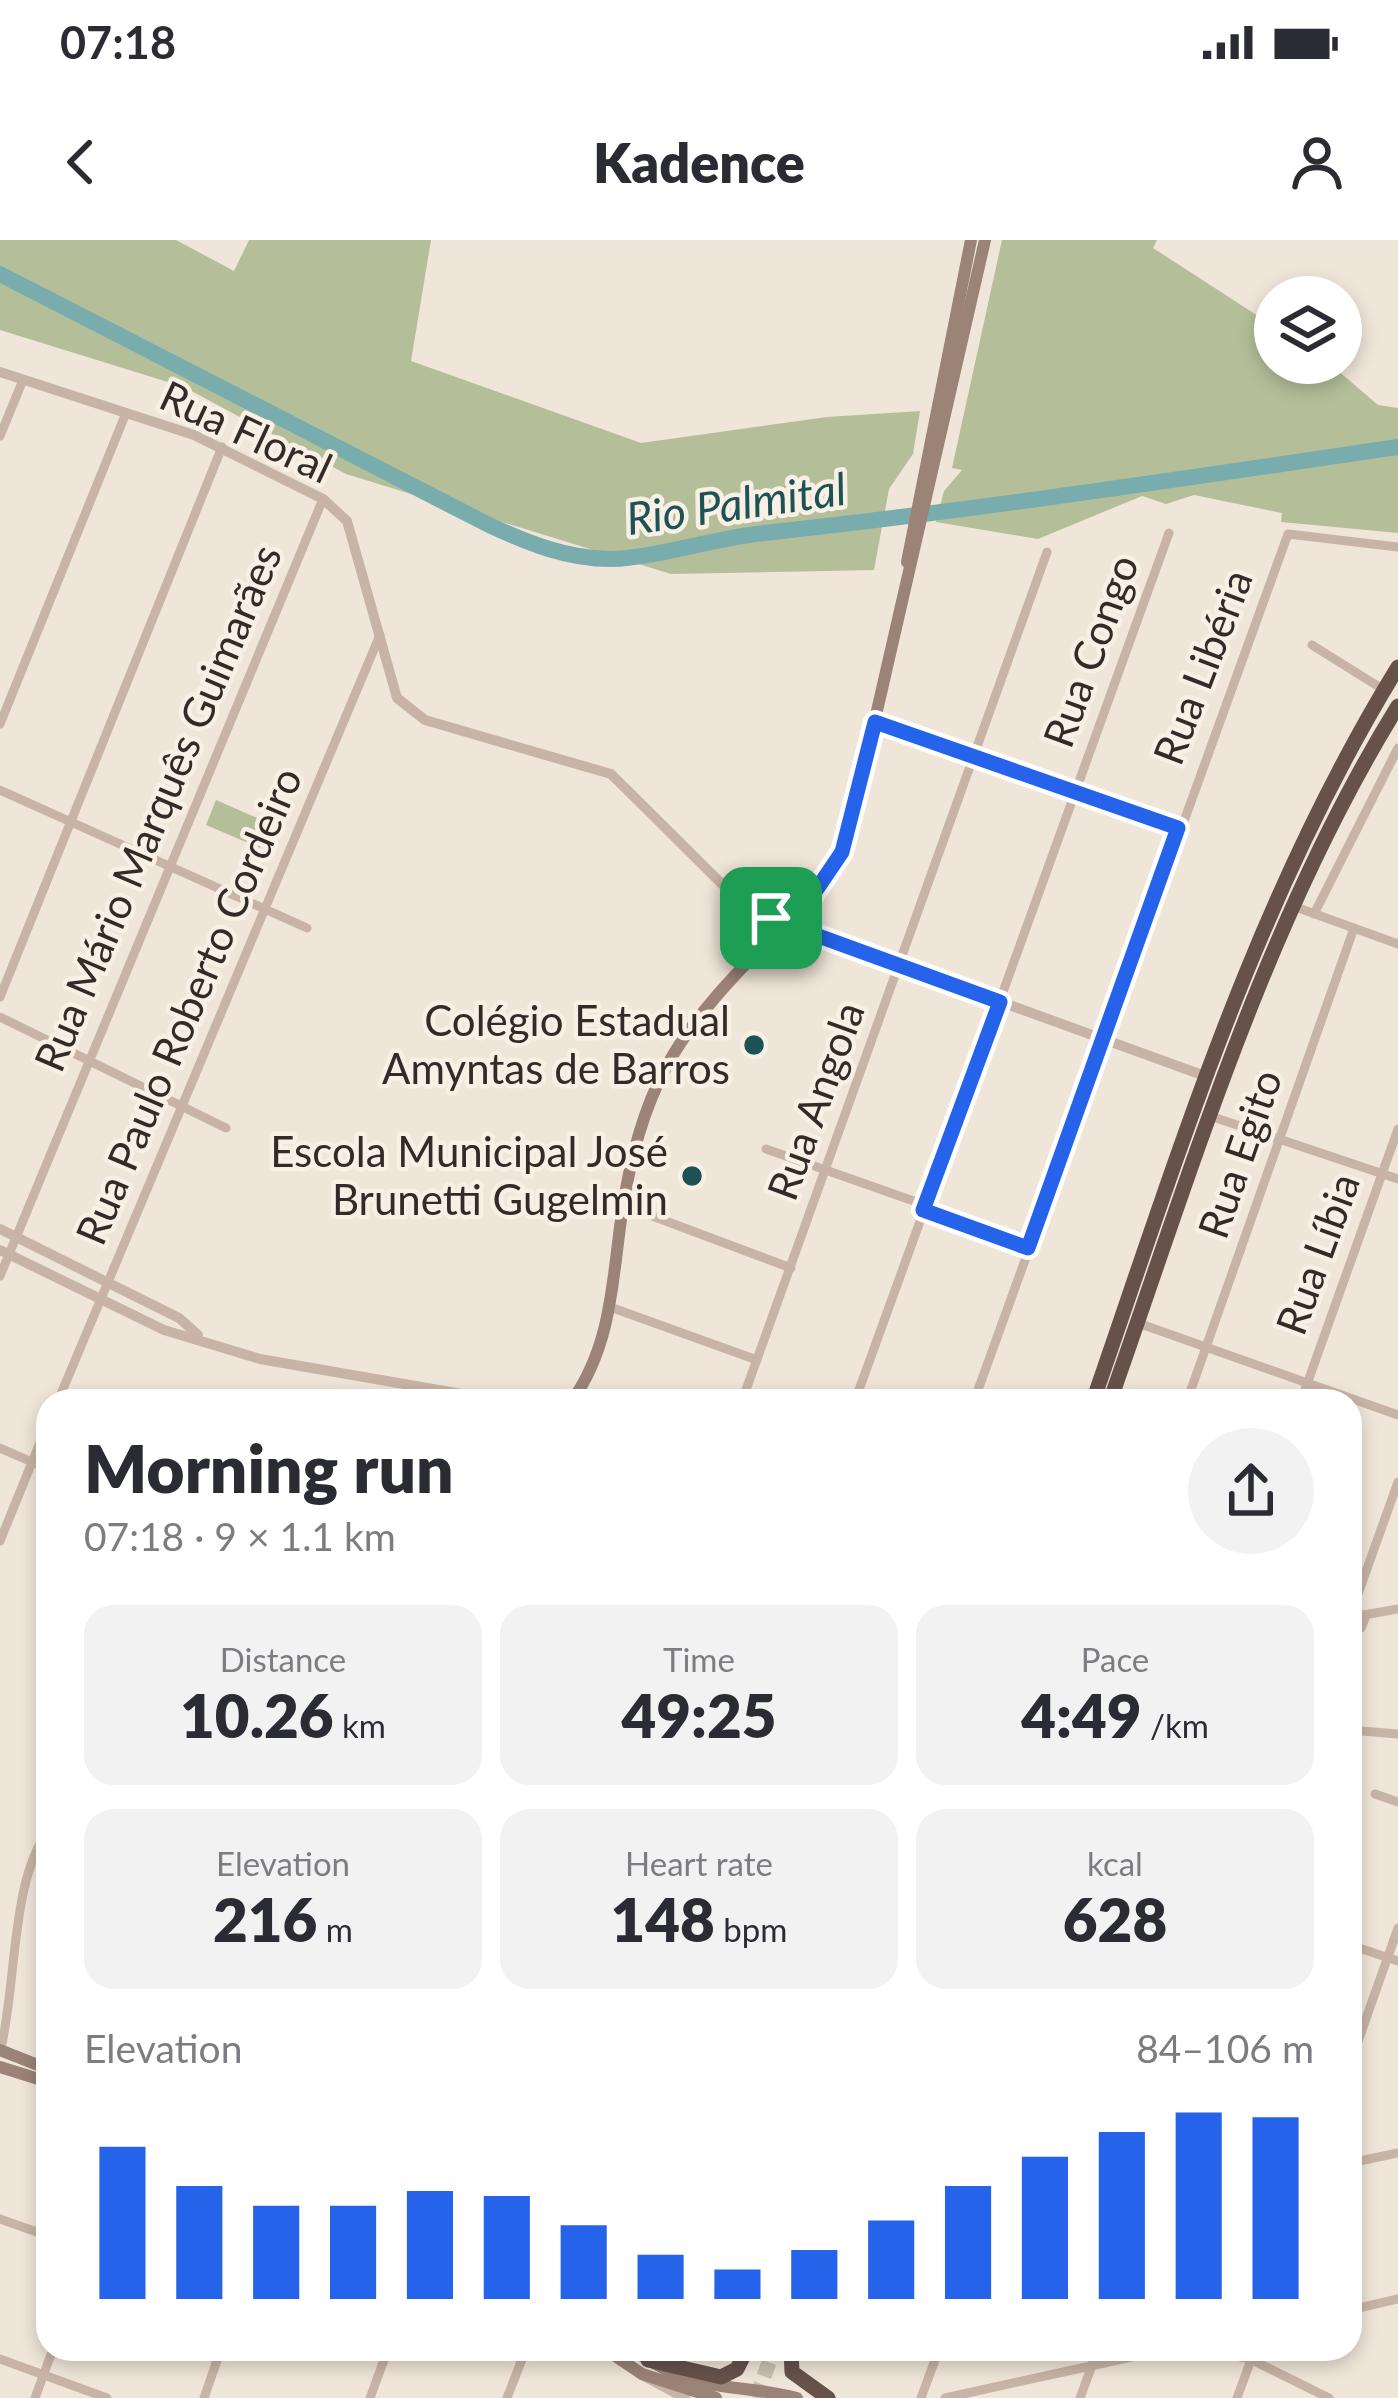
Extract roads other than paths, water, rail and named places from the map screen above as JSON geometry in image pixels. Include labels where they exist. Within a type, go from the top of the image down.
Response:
[{"type":"highway","points":[[1097,1389],[1205,1076],[1302,836],[1398,667]]},
{"type":"highway","points":[[1114,1389],[1293,906],[1349,789],[1398,706]]},
{"type":"highway","points":[[1205,1076],[1214,1098],[1213,1117]]},
{"type":"highway","points":[[645,2367],[716,2378],[737,2368],[741,2361]]},
{"type":"highway","points":[[792,2361],[792,2372],[828,2398]]},
{"type":"main road","points":[[774,935],[790,941],[802,930],[800,914],[842,852],[917,531],[971,240]]},
{"type":"main road","points":[[926,488],[985,240]]},
{"type":"main road","points":[[774,935],[771,918],[784,908],[800,914]]},
{"type":"main road","points":[[579,1389],[600,1352],[639,1133],[676,1043],[707,1002],[774,935]]},
{"type":"main road","points":[[0,2051],[36,2064]]},
{"type":"main road","points":[[0,2067],[36,2078]]},
{"type":"main road","points":[[632,2361],[716,2398]]},
{"type":"main road","points":[[641,2361],[645,2367],[710,2389],[797,2398]]},
{"type":"street","name":"Rua Floral","points":[[0,371],[222,447],[323,499],[346,521],[397,698],[407,708],[425,720],[611,774],[727,889],[771,918]]},
{"type":"street","points":[[0,436],[22,380]]},
{"type":"street","points":[[0,724],[126,413]]},
{"type":"street","points":[[0,997],[222,447]]},
{"type":"street","name":"Rua Mário Marquês Guimarães","points":[[0,1276],[4,1252],[16,1237],[323,499]]},
{"type":"street","name":"Rua Congo","points":[[859,1389],[1169,533]]},
{"type":"street","name":"Rua Libéria","points":[[978,1389],[1288,534],[1398,547]]},
{"type":"street","name":"Rua Angola","points":[[746,1389],[1047,551]]},
{"type":"street","name":"Rua Paulo Roberto Cordeiro","points":[[63,1389],[380,635]]},
{"type":"street","points":[[1312,645],[1384,690]]},
{"type":"street","points":[[875,722],[1178,828]]},
{"type":"street","points":[[1314,914],[1398,748]]},
{"type":"street","points":[[0,790],[308,928]]},
{"type":"street","points":[[1293,906],[1398,944]]},
{"type":"street","name":"Rua Egito","points":[[1191,1389],[1354,928]]},
{"type":"street","points":[[802,930],[1205,1076]]},
{"type":"street","points":[[0,1017],[226,1127]]},
{"type":"street","points":[[1213,1117],[1398,1179]]},
{"type":"street","name":"Rua Líbia","points":[[1305,1389],[1398,1129]]},
{"type":"street","points":[[766,1148],[1028,1248]]},
{"type":"street","points":[[623,1205],[791,1268]]},
{"type":"street","points":[[0,1229],[179,1318],[201,1337]]},
{"type":"street","points":[[4,1252],[164,1330],[201,1337],[290,1368],[425,1389]]},
{"type":"street","points":[[610,1307],[757,1360]]},
{"type":"street","points":[[1138,1323],[1324,1389]]},
{"type":"street","points":[[1362,1402],[1398,1415]]},
{"type":"street","points":[[0,1448],[36,1464]]},
{"type":"street","points":[[0,1541],[36,1451]]},
{"type":"street","points":[[1362,1578],[1398,1482]]},
{"type":"street","points":[[1362,1624],[1364,1615],[1398,1609]]},
{"type":"street","points":[[1362,1731],[1398,1734]]},
{"type":"street","points":[[1375,1794],[1398,1802]]},
{"type":"street","points":[[0,2051],[28,1872],[36,1856]]},
{"type":"street","points":[[1362,2035],[1393,1960],[1398,1928]]},
{"type":"street","points":[[1362,1949],[1393,1960]]},
{"type":"street","points":[[1362,2160],[1398,2152]]},
{"type":"street","points":[[0,2219],[36,2232]]},
{"type":"street","points":[[1362,2308],[1398,2300]]},
{"type":"street","points":[[0,2359],[107,2398]]},
{"type":"street","points":[[35,2398],[48,2361]]},
{"type":"street","points":[[203,2398],[216,2361]]},
{"type":"street","points":[[370,2398],[383,2361]]},
{"type":"street","points":[[507,2398],[521,2361]]},
{"type":"street","points":[[921,2398],[934,2361]]},
{"type":"street","points":[[1081,2398],[1094,2361]]},
{"type":"street","points":[[945,2398],[1117,2361]]},
{"type":"street","points":[[1237,2398],[1250,2361]]},
{"type":"street","points":[[1265,2361],[1329,2398]]},
{"type":"street","points":[[645,2367],[685,2398]]},
{"type":"waterway","name":"Rio Palmital","points":[[0,274],[489,525],[548,549],[595,558],[628,558],[745,536],[1398,447]]},
{"type":"tunnel","points":[[756,2398],[770,2361]]},
{"type":"place","name":"Colégio Estadual Amyntas de Barros","points":[[754,1045]]},
{"type":"place","name":"Escola Municipal José Brunetti Gugelmin","points":[[692,1176]]}]
